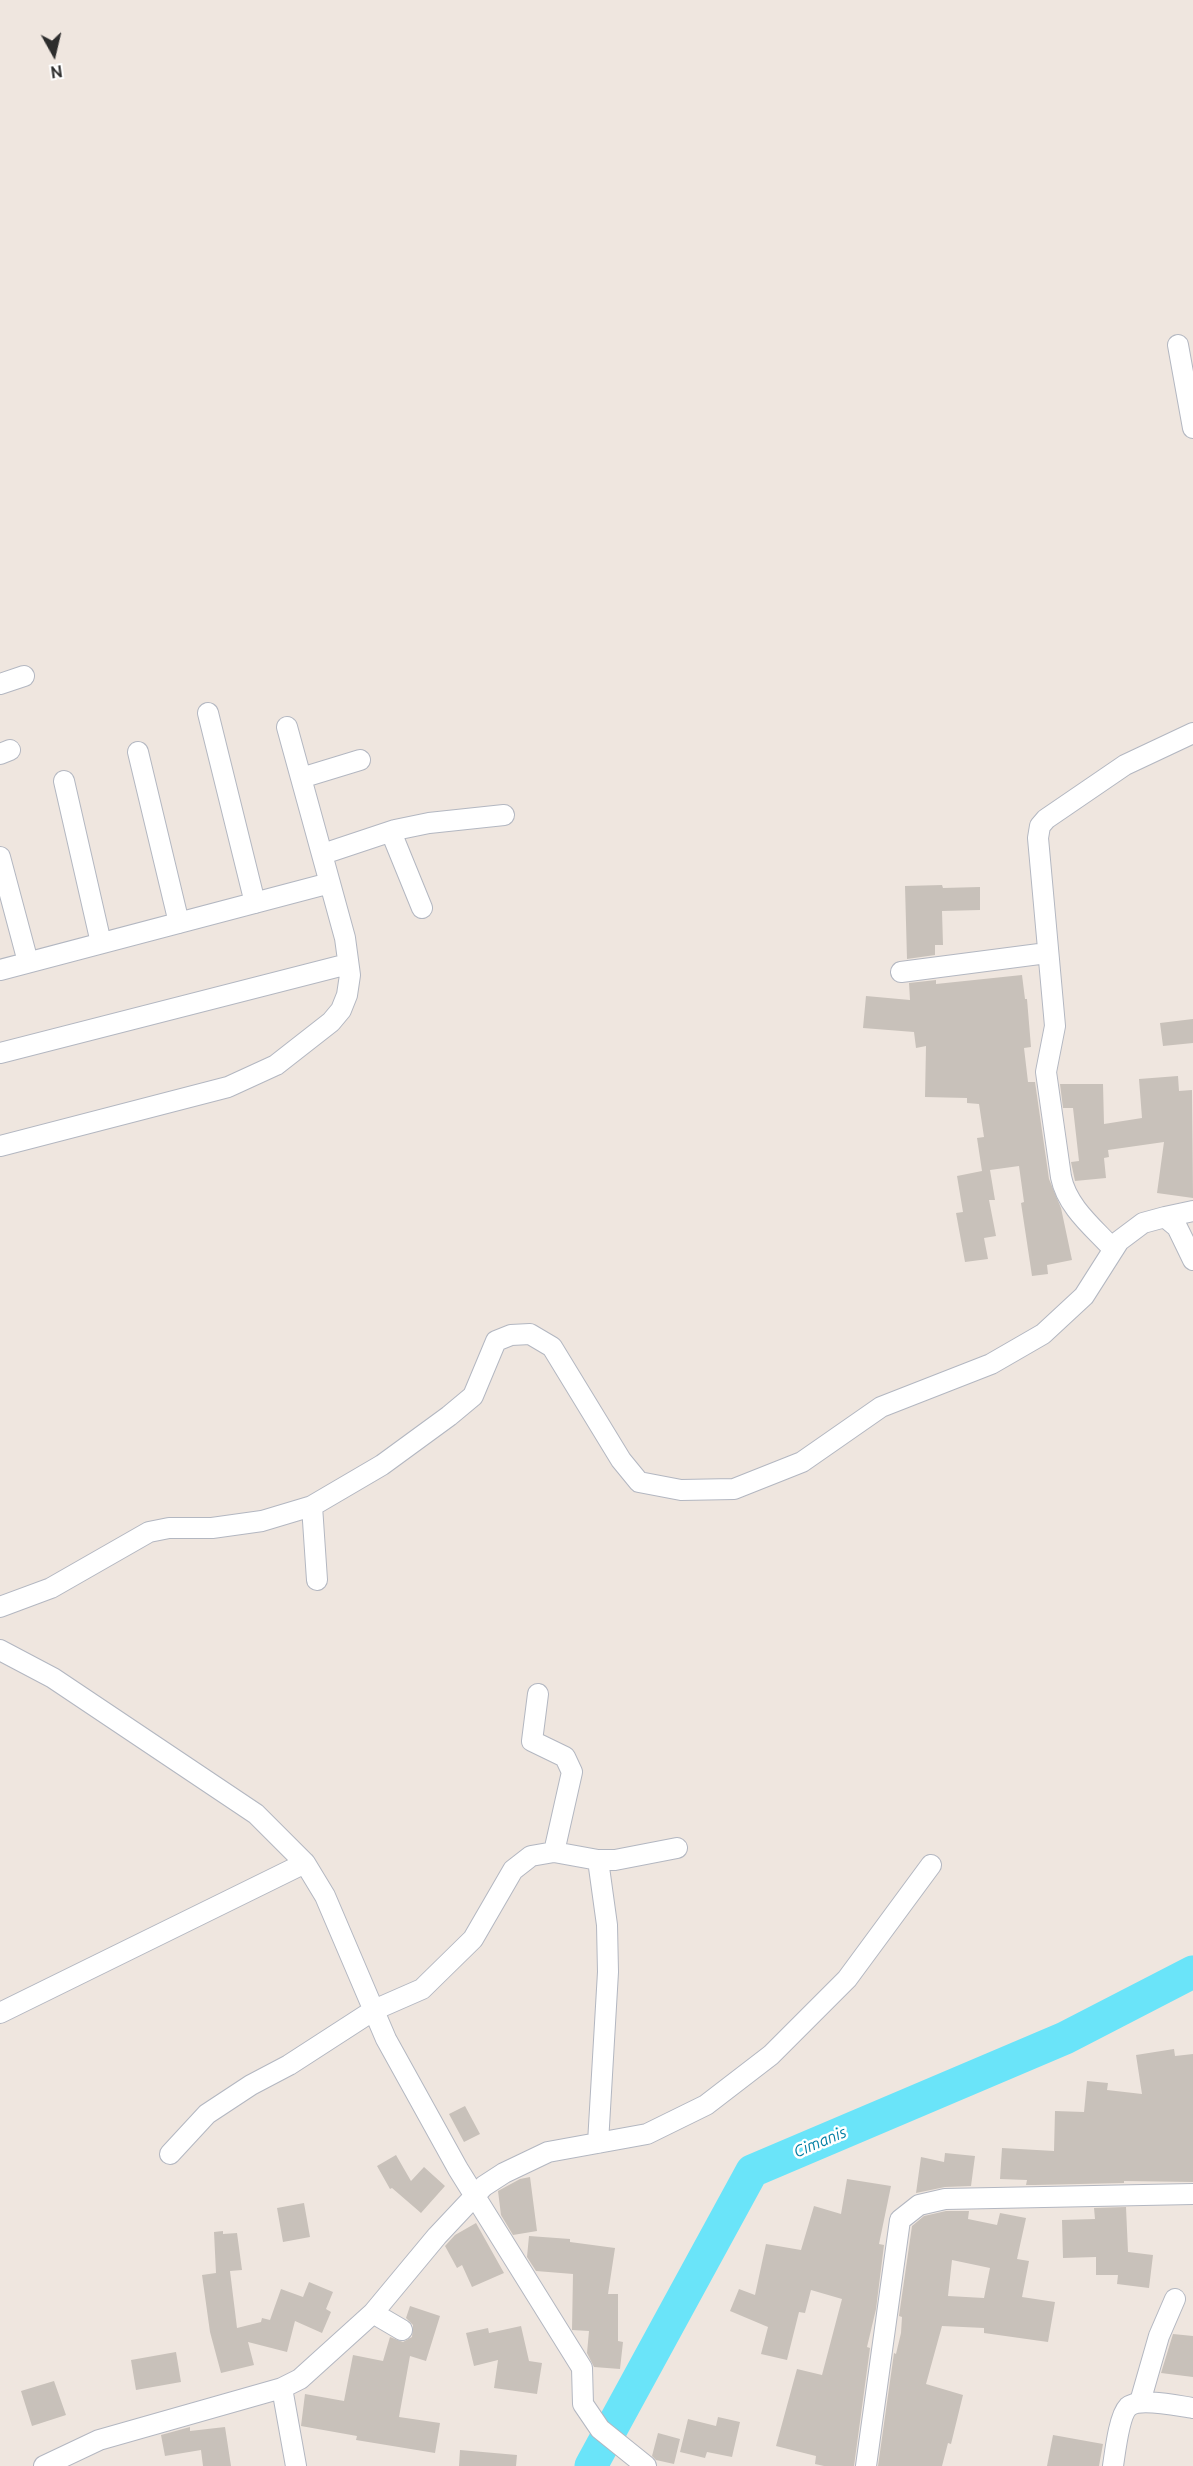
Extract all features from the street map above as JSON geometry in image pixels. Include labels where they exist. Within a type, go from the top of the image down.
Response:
[{"type":"street","points":[[1178,345],[1193,428]]},
{"type":"street","points":[[0,684],[24,676]]},
{"type":"street","points":[[208,713],[255,903]]},
{"type":"street","points":[[0,1146],[228,1087],[276,1065],[331,1022],[341,1010],[347,995],[350,975],[345,938],[287,728]]},
{"type":"street","points":[[1113,1249],[1064,1192],[1046,1072],[1055,1026],[1038,838],[1040,826],[1046,819],[1125,765],[1193,734]]},
{"type":"street","points":[[138,752],[179,923]]},
{"type":"street","points":[[301,778],[360,760]]},
{"type":"street","points":[[64,781],[101,943]]},
{"type":"street","points":[[323,855],[391,832],[429,823],[504,814]]},
{"type":"street","points":[[391,832],[422,908]]},
{"type":"street","points":[[0,857],[28,962]]},
{"type":"street","points":[[0,970],[330,883]]},
{"type":"street","points":[[901,972],[1047,953]]},
{"type":"street","points":[[0,1053],[348,964]]},
{"type":"street","points":[[0,1607],[51,1588],[150,1532],[169,1528],[212,1528],[262,1521],[312,1506],[382,1465],[473,1396],[495,1341],[512,1335],[530,1334],[552,1347],[621,1460],[639,1482],[681,1490],[734,1489],[802,1462],[881,1407],[991,1364],[1043,1335],[1084,1296],[1119,1241],[1143,1223],[1193,1211]]},
{"type":"street","points":[[1165,1216],[1177,1227],[1193,1260]]},
{"type":"street","points":[[312,1506],[317,1580]]},
{"type":"street","points":[[0,1650],[53,1678],[256,1814],[304,1863],[324,1896],[386,2039],[468,2183],[582,2368],[583,2404],[600,2429],[646,2466]]},
{"type":"street","points":[[538,1694],[532,1741],[565,1757],[572,1772],[554,1852]]},
{"type":"street","points":[[170,2154],[207,2114],[251,2085],[289,2065],[374,2010],[422,1989],[473,1939],[513,1870],[531,1856],[554,1852],[598,1860],[615,1860],[677,1848]]},
{"type":"street","points":[[598,1860],[607,1925],[608,1972],[598,2144]]},
{"type":"street","points":[[0,2013],[304,1863]]},
{"type":"street","points":[[468,2183],[484,2186],[504,2173],[561,2148],[598,2144],[647,2134],[706,2105],[771,2055],[847,1979],[931,1865]]},
{"type":"street","points":[[44,2466],[99,2440],[282,2388],[300,2379],[373,2313],[438,2236],[468,2183]]},
{"type":"street","points":[[866,2466],[900,2220],[919,2205],[945,2199],[1193,2194]]},
{"type":"street","points":[[1140,2402],[1159,2336],[1175,2299]]},
{"type":"street","points":[[373,2313],[402,2330]]},
{"type":"street","points":[[282,2388],[296,2466]]},
{"type":"street","points":[[1113,2466],[1122,2419],[1128,2407],[1140,2402],[1193,2408]]},
{"type":"building","points":[[942,885],[943,888],[980,887],[980,910],[942,911],[943,945],[935,945],[935,955],[907,959],[905,886]]},
{"type":"building","points":[[1022,975],[1025,999],[1027,999],[1031,1047],[1024,1048],[1028,1082],[1035,1082],[1049,1179],[1061,1208],[1072,1260],[1047,1265],[1048,1274],[1032,1276],[1021,1203],[1024,1202],[1019,1166],[990,1170],[995,1200],[989,1200],[996,1236],[984,1238],[988,1259],[965,1262],[956,1213],[963,1212],[957,1176],[982,1171],[977,1138],[984,1137],[979,1104],[967,1103],[967,1098],[925,1097],[926,1046],[916,1048],[914,1032],[863,1028],[866,996],[910,1000],[909,983],[936,980],[936,984]]},
{"type":"building","points":[[1193,1019],[1193,1043],[1163,1046],[1160,1023]]},
{"type":"building","points":[[1178,1076],[1179,1091],[1192,1090],[1193,1198],[1157,1193],[1164,1142],[1108,1150],[1109,1157],[1104,1158],[1106,1178],[1075,1181],[1071,1162],[1079,1161],[1073,1108],[1063,1108],[1060,1084],[1103,1084],[1104,1124],[1142,1118],[1139,1079]]},
{"type":"building","points":[[1174,2049],[1175,2056],[1193,2054],[1193,2182],[1124,2181],[1124,2183],[1026,2185],[1027,2180],[1000,2179],[1002,2148],[1054,2151],[1055,2111],[1084,2112],[1087,2081],[1108,2083],[1107,2090],[1142,2094],[1136,2055]]},
{"type":"building","points":[[465,2106],[480,2134],[464,2142],[449,2114]]},
{"type":"building","points":[[945,2153],[975,2156],[971,2186],[945,2187],[916,2193],[921,2157],[944,2162]]},
{"type":"building","points":[[396,2155],[411,2181],[424,2167],[445,2186],[421,2213],[392,2188],[390,2189],[377,2166]]},
{"type":"building","points":[[530,2177],[537,2231],[513,2235],[501,2215],[498,2191],[520,2179]]},
{"type":"building","points":[[847,2179],[891,2186],[879,2244],[884,2245],[876,2309],[867,2347],[870,2348],[854,2466],[824,2466],[815,2464],[816,2456],[776,2446],[797,2369],[822,2375],[842,2299],[811,2290],[805,2313],[799,2312],[787,2360],[761,2354],[768,2327],[730,2311],[739,2289],[755,2295],[766,2244],[801,2250],[814,2206],[841,2214]]},
{"type":"building","points":[[304,2203],[310,2237],[283,2242],[277,2208]]},
{"type":"building","points":[[1126,2207],[1128,2252],[1153,2255],[1149,2288],[1117,2284],[1118,2275],[1096,2275],[1096,2257],[1063,2258],[1062,2220],[1095,2219],[1094,2208]]},
{"type":"building","points":[[946,2211],[969,2211],[968,2219],[997,2225],[1000,2213],[1026,2218],[1017,2259],[1029,2261],[1022,2297],[1055,2302],[1048,2342],[984,2333],[984,2328],[942,2326],[926,2384],[963,2395],[951,2444],[948,2443],[942,2466],[878,2466],[894,2353],[896,2354],[901,2333],[902,2317],[899,2316],[912,2226],[924,2216]],"holes":[[[952,2260],[990,2268],[984,2298],[948,2296]]]},
{"type":"building","points":[[476,2223],[504,2273],[472,2287],[462,2265],[457,2268],[445,2246],[455,2235]]},
{"type":"building","points":[[223,2231],[223,2234],[237,2233],[242,2270],[230,2271],[237,2328],[261,2322],[262,2318],[270,2320],[281,2289],[303,2297],[309,2282],[333,2292],[326,2309],[331,2312],[322,2333],[295,2321],[287,2352],[248,2342],[254,2365],[221,2373],[210,2332],[202,2275],[216,2273],[214,2232]]},
{"type":"building","points":[[529,2236],[570,2239],[570,2242],[615,2248],[608,2294],[618,2294],[618,2341],[623,2342],[620,2369],[594,2367],[587,2353],[589,2331],[572,2330],[573,2274],[536,2271],[527,2257]]},
{"type":"building","points":[[410,2306],[440,2316],[426,2361],[410,2356],[399,2417],[440,2423],[435,2453],[356,2440],[357,2436],[301,2426],[305,2394],[344,2401],[353,2355],[383,2361],[390,2337],[403,2342],[412,2337],[413,2325],[406,2318]]},
{"type":"building","points":[[521,2326],[529,2361],[542,2363],[537,2394],[494,2388],[498,2360],[474,2366],[466,2333],[488,2328],[489,2333]]},
{"type":"building","points":[[1173,2334],[1193,2336],[1193,2377],[1161,2373]]},
{"type":"building","points":[[176,2352],[181,2382],[136,2390],[131,2360]]},
{"type":"building","points":[[54,2381],[66,2415],[32,2426],[21,2391]]},
{"type":"building","points":[[718,2417],[740,2422],[732,2457],[707,2452],[705,2458],[680,2452],[688,2419],[716,2426]]},
{"type":"building","points":[[190,2427],[190,2431],[225,2427],[231,2466],[203,2466],[201,2450],[165,2456],[161,2435]]},
{"type":"building","points":[[658,2433],[680,2439],[674,2464],[656,2460],[652,2456]]},
{"type":"building","points":[[1053,2435],[1103,2444],[1099,2466],[1047,2466]]},
{"type":"building","points":[[460,2450],[517,2455],[516,2466],[459,2466]]},
{"type":"waterway","name":"Cimanis","points":[[591,2466],[752,2171],[1065,2038],[1193,1972]]}]
